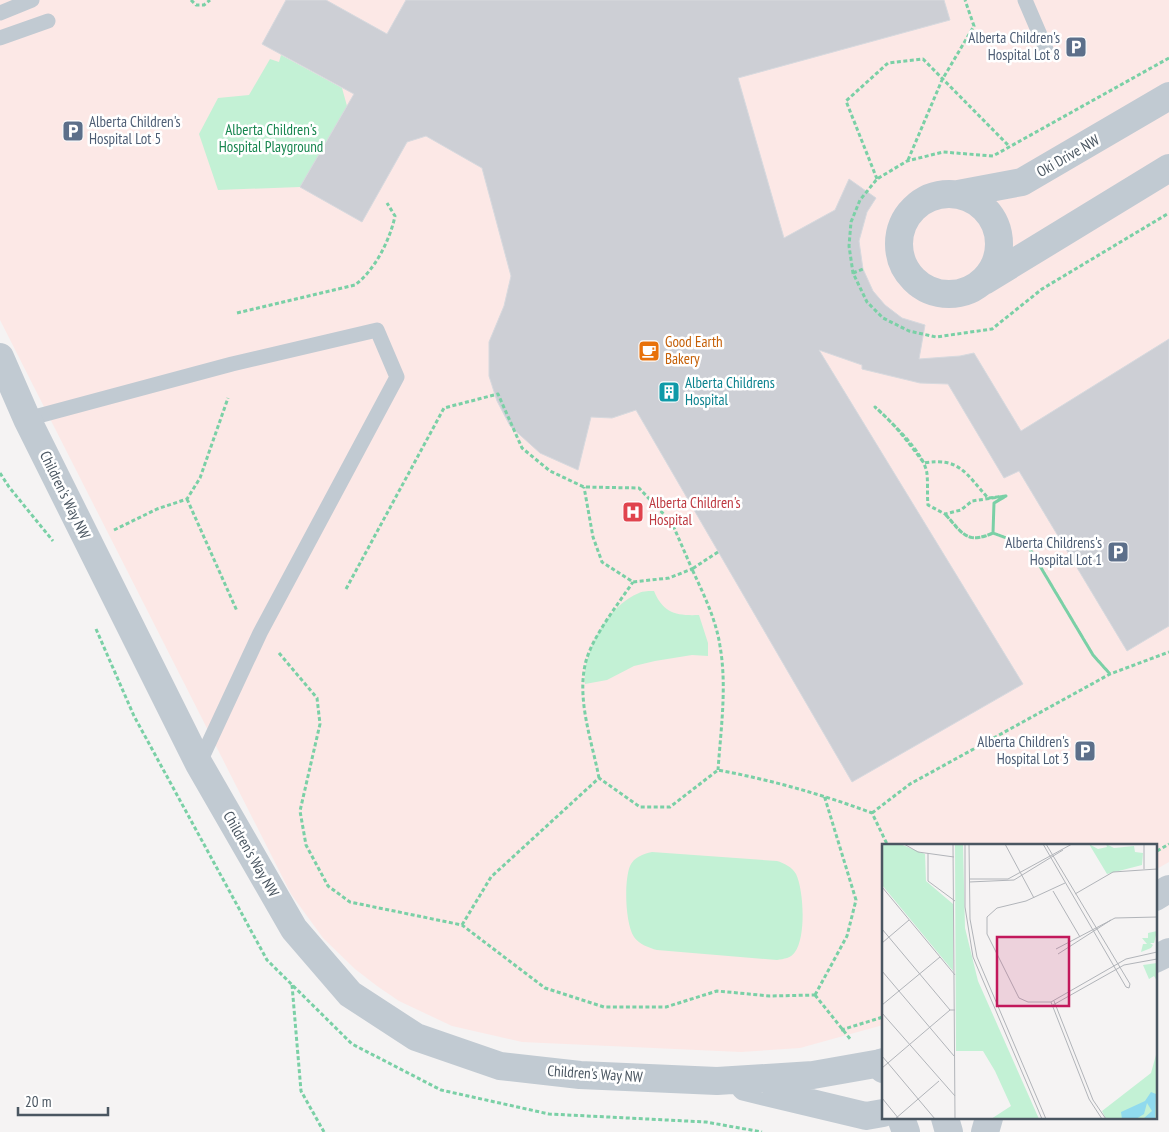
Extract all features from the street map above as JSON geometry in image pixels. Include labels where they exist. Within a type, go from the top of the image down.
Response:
[{"type":"street","name":"Oki Drive NW","points":[[958,194],[1022,182],[1169,96]]},
{"type":"street","points":[[982,281],[993,268],[998,253],[999,238],[995,223],[986,210],[974,200],[958,194],[941,194],[925,199],[911,210],[902,224],[898,241],[900,258],[907,273],[919,285],[934,292],[952,294],[968,291],[1169,168]]},
{"type":"street","name":"Children's Way NW","points":[[0,357],[27,419],[200,764],[294,929],[350,994],[416,1037],[500,1066],[580,1075],[717,1081],[813,1075],[882,1065]]},
{"type":"street","points":[[1156,896],[1169,889]]},
{"type":"street","points":[[1156,958],[1169,952]]},
{"type":"street","name":"Children's Way NW","points":[[717,1081],[866,1116],[882,1113]]},
{"type":"street","points":[[902,1120],[906,1132]]},
{"type":"street","points":[[945,1120],[949,1132]]},
{"type":"lane","points":[[0,13],[32,0]]},
{"type":"lane","points":[[1025,0],[1046,49]]},
{"type":"lane","points":[[0,38],[48,21]]},
{"type":"lane","points":[[27,419],[232,364],[378,330],[397,377],[260,633],[200,764]]},
{"type":"path","points":[[191,0],[196,5],[204,5],[210,0]]},
{"type":"path","points":[[908,161],[942,80],[974,26],[965,0]]},
{"type":"path","points":[[1009,146],[923,59],[888,63],[846,101],[877,179],[908,161],[943,152],[993,156],[1169,58]]},
{"type":"path","points":[[237,313],[356,285],[366,277],[392,230],[395,216],[387,203]]},
{"type":"path","points":[[853,273],[863,269]]},
{"type":"path","points":[[346,589],[444,408],[498,394],[522,448],[550,470],[584,487],[640,488],[672,523],[707,603],[720,644],[724,686],[718,770],[670,807],[640,806],[599,778],[583,700],[586,661],[606,621],[633,582]]},
{"type":"path","points":[[108,533],[157,509],[187,500],[200,478],[228,398]]},
{"type":"path","points":[[899,430],[875,407],[881,412],[899,430],[924,462],[927,474],[928,505],[945,514],[967,537],[978,539],[993,533],[1028,546],[1093,655],[1110,674]]},
{"type":"path","points":[[924,462],[937,460],[951,462],[964,470],[988,498]]},
{"type":"path","points":[[0,472],[9,487],[55,545]]},
{"type":"path","points":[[584,487],[593,537],[602,562],[633,582],[669,578],[692,569],[718,552]]},
{"type":"path","points":[[945,514],[961,510],[972,502],[1006,496],[994,503],[993,533]]},
{"type":"path","points":[[187,500],[237,611]]},
{"type":"path","points":[[93,622],[134,716],[267,960],[352,1044],[441,1090],[549,1114],[706,1122],[762,1132]]},
{"type":"path","points":[[872,813],[910,784],[1110,674],[1169,652]]},
{"type":"path","points":[[279,653],[317,698],[320,724],[300,810],[306,846],[328,886],[350,902],[462,925],[544,988],[604,1007],[666,1007],[718,991],[770,996],[815,995]]},
{"type":"path","points":[[718,770],[824,794],[872,813],[887,844]]},
{"type":"path","points":[[462,925],[491,877],[599,778]]},
{"type":"path","points":[[815,995],[847,936],[856,900],[824,794]]},
{"type":"path","points":[[1157,851],[1169,844]]},
{"type":"path","points":[[292,984],[301,1091],[324,1132]]},
{"type":"path","points":[[815,995],[841,1030],[852,1041]]},
{"type":"path","points":[[841,1030],[882,1017]]},
{"type":"shaded area","name":"Alberta Children's Hospital","points":[[0,0],[1169,0],[1169,862],[1156,869],[1156,844],[882,844],[882,1025],[800,1048],[741,1052],[522,1042],[452,1026],[399,1001],[355,969],[323,938],[291,894],[0,320]]},
{"type":"green space","name":"Alberta Children's Hospital Playground","points":[[281,55],[342,88],[347,106],[300,187],[218,190],[199,134],[218,98],[249,95],[270,59],[279,62]]},
{"type":"green space","points":[[654,591],[666,609],[671,612],[684,615],[699,615],[708,643],[708,656],[692,655],[655,661],[634,666],[607,680],[585,684],[588,658],[599,631],[617,608],[628,599],[641,592]]},
{"type":"green space","points":[[652,852],[777,861],[790,867],[796,874],[799,882],[803,914],[801,936],[795,952],[785,959],[777,960],[657,950],[641,944],[634,937],[629,922],[626,902],[627,881],[630,866],[634,860]]},
{"type":"building","name":"Alberta Childrens Hospital","points":[[286,0],[326,0],[387,34],[406,0],[944,0],[950,20],[738,78],[784,238],[835,210],[849,179],[876,198],[867,212],[859,241],[863,269],[873,291],[885,305],[902,318],[925,325],[919,359],[974,353],[1021,431],[1169,339],[1169,626],[1127,651],[1019,471],[1004,478],[948,384],[920,383],[862,369],[862,365],[819,350],[1023,684],[852,782],[636,410],[612,418],[591,417],[578,470],[540,453],[510,426],[497,401],[489,376],[489,342],[504,306],[511,276],[482,168],[426,136],[407,142],[362,222],[300,187],[354,94],[262,44]]},
{"type":"place","name":"Alberta Children's Hospital Lot 8","points":[[1076,47]]},
{"type":"place","name":"Alberta Children's Hospital Lot 5","points":[[73,131]]},
{"type":"place","name":"Good Earth Bakery","points":[[649,351]]},
{"type":"place","name":"Alberta Childrens Hospital","points":[[669,392]]},
{"type":"place","name":"Alberta Children's Hospital","points":[[633,512]]},
{"type":"place","name":"Alberta Childrens's Hospital Lot 1","points":[[1118,552]]},
{"type":"place","name":"Alberta Children's Hospital Lot 3","points":[[1085,751]]}]
